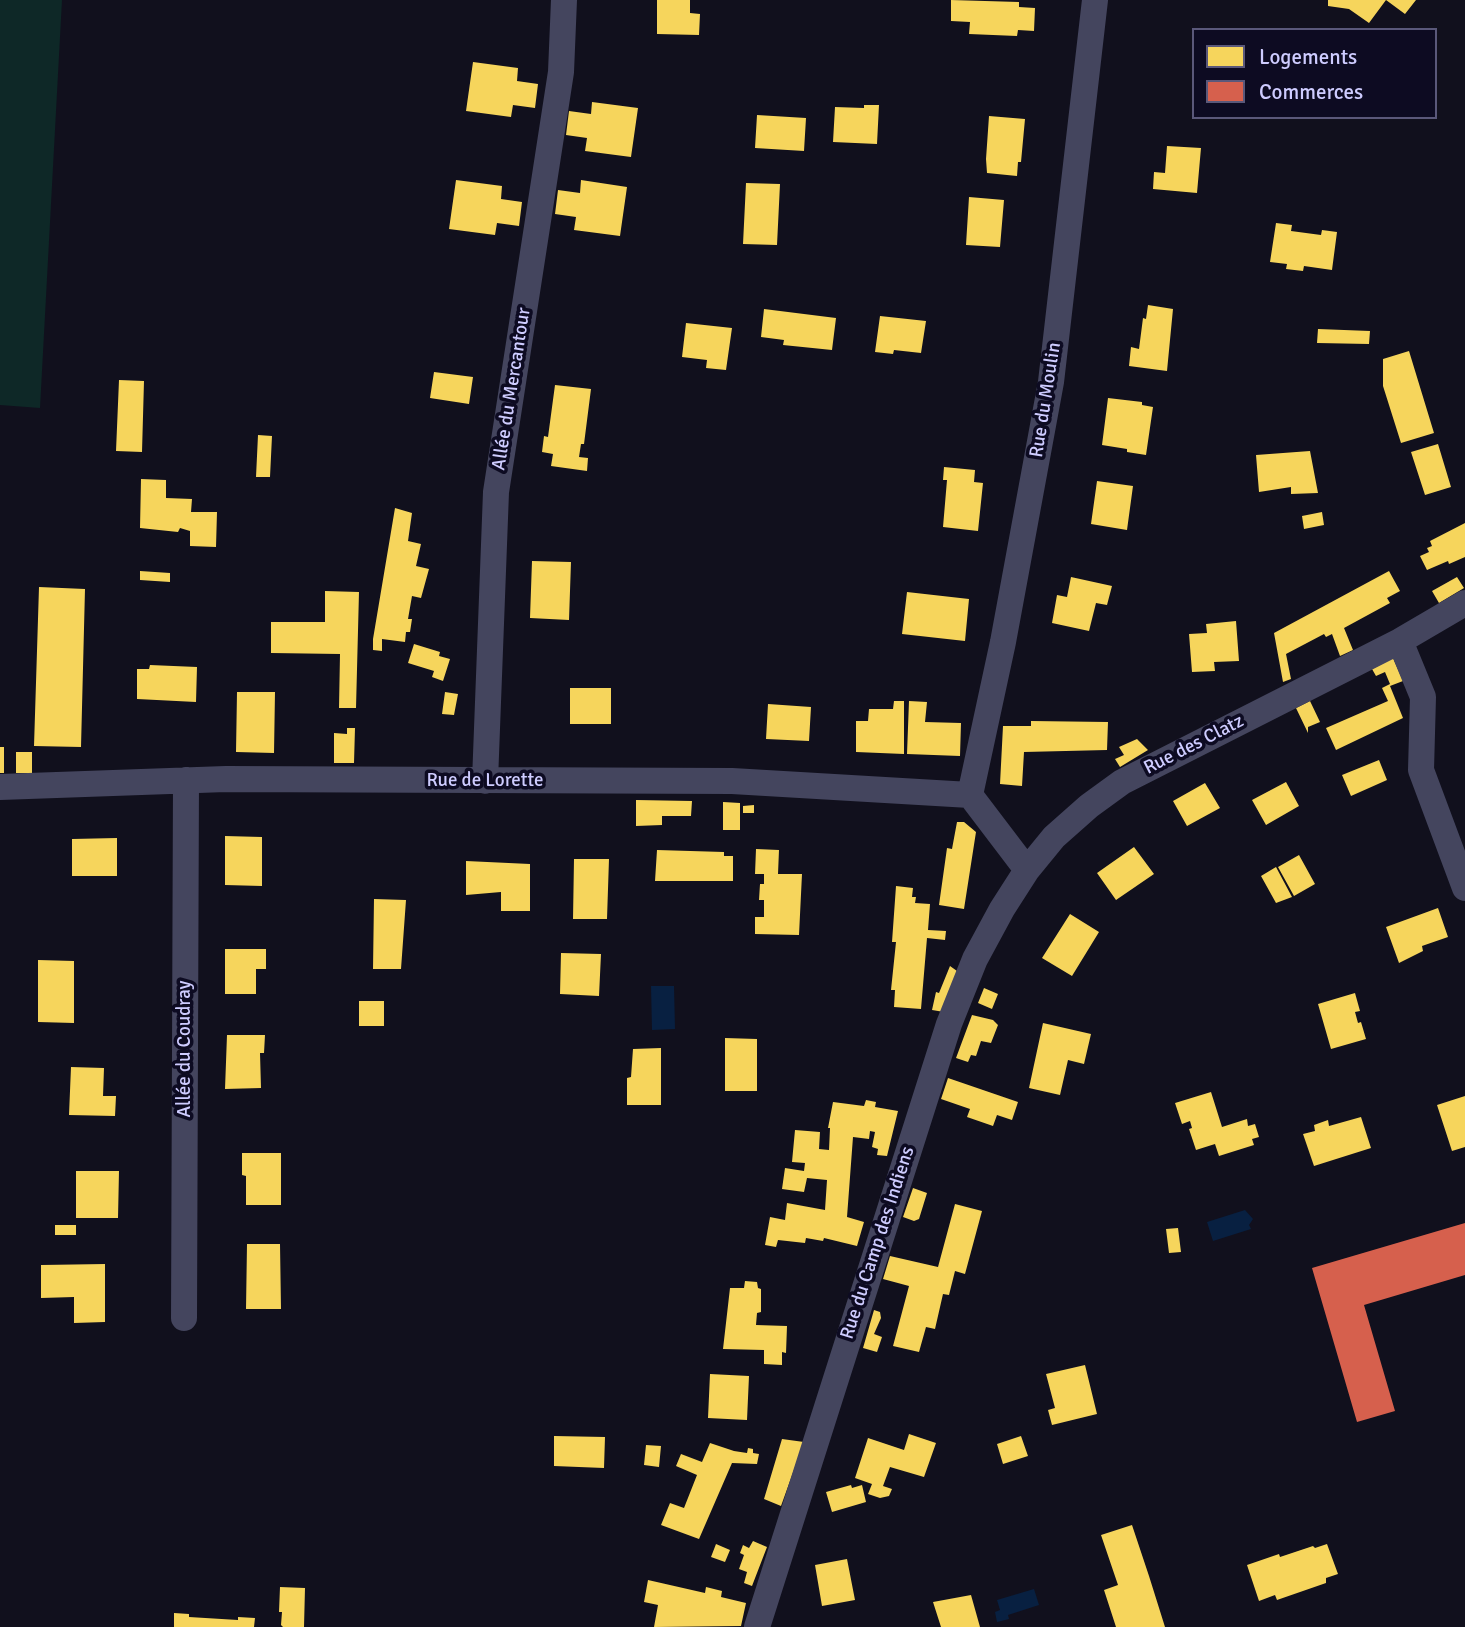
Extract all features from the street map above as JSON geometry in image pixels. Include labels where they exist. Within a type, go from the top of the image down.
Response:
[{"type":"street","name":"Allée du Mercantour","points":[[485,781],[496,492],[561,72],[564,0]]},
{"type":"street","name":"Rue du Moulin","points":[[970,795],[1003,642],[1051,382],[1095,0]]},
{"type":"street","name":"Rue des Clatz","points":[[1027,870],[1054,838],[1122,782],[1400,640],[1465,603]]},
{"type":"street","points":[[1400,640],[1423,696],[1421,770],[1465,888]]},
{"type":"street","name":"Rue de Lorette","points":[[0,787],[186,780],[732,781],[970,795]]},
{"type":"street","name":"Allée du Coudray","points":[[184,1318],[186,780]]},
{"type":"street","points":[[970,795],[1027,870]]},
{"type":"street","name":"Rue du Camp des Indiens","points":[[757,1627],[949,1024],[975,959],[1027,870]]},
{"type":"green space","points":[[0,0],[62,0],[40,408],[0,405]]},
{"type":"water","points":[[651,986],[674,986],[675,1029],[652,1030]]},
{"type":"water","points":[[1245,1210],[1253,1219],[1249,1225],[1251,1229],[1213,1241],[1207,1222]]},
{"type":"water","points":[[1034,1589],[1039,1605],[1008,1615],[1009,1619],[997,1622],[995,1612],[1000,1610],[997,1600]]},
{"type":"building: Logements","points":[[657,0],[690,0],[690,13],[700,14],[699,35],[657,34]]},
{"type":"building: Logements","points":[[951,0],[1019,2],[1019,7],[1035,8],[1034,31],[1018,30],[1017,36],[969,34],[970,22],[951,21]]},
{"type":"building: Logements","points":[[1328,0],[1386,0],[1369,23],[1349,9],[1328,6]]},
{"type":"building: Logements","points":[[1386,0],[1416,0],[1405,14]]},
{"type":"building: Logements","points":[[473,62],[518,68],[517,81],[538,84],[535,108],[513,105],[511,117],[466,111]]},
{"type":"building: Logements","points":[[592,102],[638,108],[631,157],[585,151],[587,138],[566,135],[569,111],[591,114]]},
{"type":"building: Logements","points":[[864,105],[879,105],[877,144],[833,142],[835,107],[864,108]]},
{"type":"building: Logements","points":[[757,115],[806,118],[804,151],[755,148]]},
{"type":"building: Logements","points":[[989,116],[1025,119],[1017,176],[987,173]]},
{"type":"building: Logements","points":[[1167,146],[1201,148],[1197,193],[1153,189],[1154,172],[1165,173]]},
{"type":"building: Logements","points":[[456,180],[502,186],[501,199],[522,202],[519,226],[497,223],[495,235],[449,229]]},
{"type":"building: Logements","points":[[581,180],[627,187],[620,236],[574,230],[576,217],[555,214],[558,190],[580,193]]},
{"type":"building: Logements","points":[[746,183],[780,184],[777,245],[743,244]]},
{"type":"building: Logements","points":[[969,197],[1004,200],[1000,247],[966,245]]},
{"type":"building: Logements","points":[[1276,223],[1292,225],[1291,231],[1321,235],[1322,230],[1337,232],[1332,270],[1304,266],[1303,271],[1286,269],[1287,264],[1270,262]]},
{"type":"building: Logements","points":[[1148,305],[1173,309],[1167,371],[1129,366],[1131,347],[1139,349],[1143,318],[1146,319]]},
{"type":"building: Logements","points":[[764,309],[836,318],[832,350],[783,345],[784,340],[761,337]]},
{"type":"building: Logements","points":[[880,316],[926,321],[921,353],[894,350],[893,354],[875,352]]},
{"type":"building: Logements","points":[[686,323],[732,328],[726,370],[706,368],[707,360],[682,357]]},
{"type":"building: Logements","points":[[1318,329],[1370,331],[1369,344],[1317,343]]},
{"type":"building: Logements","points":[[1409,351],[1434,433],[1401,443],[1383,386],[1383,359]]},
{"type":"building: Logements","points":[[434,372],[473,377],[469,404],[430,398]]},
{"type":"building: Logements","points":[[119,380],[144,381],[142,452],[116,451]]},
{"type":"building: Logements","points":[[555,385],[591,389],[584,444],[581,444],[579,457],[588,458],[587,471],[551,466],[553,454],[542,452],[544,436],[548,437]]},
{"type":"building: Logements","points":[[1108,398],[1142,402],[1142,405],[1153,407],[1146,455],[1102,445]]},
{"type":"building: Logements","points":[[258,435],[272,436],[270,477],[256,477]]},
{"type":"building: Logements","points":[[1438,444],[1451,487],[1425,495],[1411,452]]},
{"type":"building: Logements","points":[[1310,451],[1318,493],[1291,494],[1291,487],[1259,492],[1256,455]]},
{"type":"building: Logements","points":[[944,467],[975,470],[974,482],[983,483],[978,531],[943,527],[947,480],[943,480]]},
{"type":"building: Logements","points":[[141,479],[166,480],[166,498],[192,499],[191,512],[217,512],[216,547],[190,546],[190,531],[180,528],[178,532],[140,528]]},
{"type":"building: Logements","points":[[1097,481],[1133,486],[1127,530],[1091,524]]},
{"type":"building: Logements","points":[[395,508],[412,513],[408,541],[421,544],[416,566],[429,569],[421,598],[412,596],[408,619],[412,619],[405,642],[382,639],[382,651],[373,650],[373,639]]},
{"type":"building: Logements","points":[[1322,512],[1324,525],[1304,529],[1302,516]]},
{"type":"building: Logements","points":[[1465,523],[1465,557],[1427,570],[1420,556],[1429,552],[1427,548],[1432,546],[1430,541]]},
{"type":"building: Logements","points":[[532,561],[571,562],[569,620],[530,618]]},
{"type":"building: Logements","points":[[140,571],[170,573],[170,582],[140,580]]},
{"type":"building: Logements","points":[[1389,571],[1400,591],[1387,598],[1390,603],[1344,628],[1353,650],[1340,656],[1332,634],[1326,637],[1324,634],[1286,654],[1291,679],[1283,682],[1274,633]]},
{"type":"building: Logements","points":[[1071,577],[1112,586],[1107,605],[1096,603],[1089,631],[1052,623],[1057,595],[1067,597]]},
{"type":"building: Logements","points":[[1457,577],[1464,588],[1439,603],[1432,591]]},
{"type":"building: Logements","points":[[39,587],[85,589],[81,747],[34,746]]},
{"type":"building: Logements","points":[[325,591],[359,592],[356,708],[339,708],[340,654],[271,653],[271,622],[325,622]]},
{"type":"building: Logements","points":[[907,592],[969,599],[965,641],[902,634]]},
{"type":"building: Logements","points":[[1236,621],[1239,661],[1214,662],[1215,671],[1192,672],[1189,634],[1207,633],[1206,624]]},
{"type":"building: Logements","points":[[414,644],[440,652],[439,656],[450,659],[443,681],[432,677],[434,671],[408,663]]},
{"type":"building: Logements","points":[[1393,658],[1403,681],[1390,686],[1403,718],[1336,750],[1326,728],[1388,701],[1382,688],[1390,684],[1385,672],[1376,676],[1372,669]]},
{"type":"building: Logements","points":[[150,665],[197,667],[196,702],[137,699],[137,669],[149,669]]},
{"type":"building: Logements","points":[[570,688],[611,688],[611,724],[570,724]]},
{"type":"building: Logements","points":[[237,692],[275,692],[274,753],[236,752]]},
{"type":"building: Logements","points":[[445,692],[458,694],[454,715],[442,714]]},
{"type":"building: Logements","points":[[894,701],[904,701],[904,754],[856,752],[856,721],[868,721],[869,709],[893,709]]},
{"type":"building: Logements","points":[[909,701],[927,702],[925,722],[961,723],[960,756],[907,754]]},
{"type":"building: Logements","points":[[1310,701],[1320,722],[1308,727],[1308,733],[1296,708]]},
{"type":"building: Logements","points":[[768,704],[811,707],[809,741],[766,739]]},
{"type":"building: Logements","points":[[1031,721],[1108,722],[1107,750],[1024,752],[1022,786],[1000,784],[1003,726],[1031,726]]},
{"type":"building: Logements","points":[[347,728],[355,728],[354,763],[334,763],[334,733],[347,734]]},
{"type":"building: Logements","points":[[1137,739],[1148,750],[1120,767],[1115,759],[1124,755],[1119,747]]},
{"type":"building: Logements","points":[[0,747],[4,747],[4,773],[0,773]]},
{"type":"building: Logements","points":[[16,752],[32,752],[32,773],[16,773]]},
{"type":"building: Logements","points":[[1379,760],[1387,780],[1351,796],[1342,775]]},
{"type":"building: Logements","points":[[1286,782],[1299,806],[1266,825],[1252,800]]},
{"type":"building: Logements","points":[[1205,783],[1220,808],[1187,826],[1173,801]]},
{"type":"building: Logements","points":[[636,800],[692,801],[691,816],[662,816],[662,825],[636,826]]},
{"type":"building: Logements","points":[[723,802],[740,803],[740,830],[723,830]]},
{"type":"building: Logements","points":[[754,805],[754,813],[743,813],[743,806]]},
{"type":"building: Logements","points":[[957,822],[964,822],[976,832],[964,909],[939,905],[947,848],[952,849]]},
{"type":"building: Logements","points":[[225,836],[262,837],[262,886],[225,885]]},
{"type":"building: Logements","points":[[117,838],[117,876],[72,876],[72,839]]},
{"type":"building: Logements","points":[[1134,847],[1154,874],[1116,900],[1097,873]]},
{"type":"building: Logements","points":[[756,849],[779,850],[778,874],[802,874],[799,935],[755,934],[755,917],[764,917],[764,900],[759,900],[764,874],[755,874]]},
{"type":"building: Logements","points":[[657,850],[724,852],[724,856],[733,856],[733,881],[655,881]]},
{"type":"building: Logements","points":[[1299,855],[1315,884],[1294,896],[1278,867]]},
{"type":"building: Logements","points":[[574,859],[609,859],[607,919],[573,919]]},
{"type":"building: Logements","points":[[466,861],[530,864],[530,911],[501,911],[501,892],[466,895]]},
{"type":"building: Logements","points":[[1276,867],[1292,897],[1276,903],[1261,876]]},
{"type":"building: Logements","points":[[896,886],[913,888],[912,897],[916,897],[915,903],[930,904],[928,930],[946,931],[945,940],[927,938],[921,1009],[894,1007],[895,990],[891,990],[896,942],[892,942]]},
{"type":"building: Logements","points":[[374,899],[406,900],[401,969],[373,969]]},
{"type":"building: Logements","points":[[1438,908],[1448,937],[1422,946],[1423,951],[1399,963],[1386,927]]},
{"type":"building: Logements","points":[[1070,914],[1099,932],[1072,976],[1042,958]]},
{"type":"building: Logements","points":[[225,949],[266,949],[266,969],[256,969],[256,994],[225,994]]},
{"type":"building: Logements","points":[[561,953],[601,954],[599,996],[560,994]]},
{"type":"building: Logements","points":[[38,960],[74,961],[74,1023],[38,1022]]},
{"type":"building: Logements","points":[[950,966],[957,971],[944,1012],[932,1010],[936,992],[939,993]]},
{"type":"building: Logements","points":[[984,988],[998,994],[992,1009],[978,1003]]},
{"type":"building: Logements","points":[[1355,993],[1360,1011],[1355,1012],[1366,1039],[1331,1049],[1318,1004]]},
{"type":"building: Logements","points":[[359,1001],[384,1001],[384,1026],[359,1026]]},
{"type":"building: Logements","points":[[972,1015],[993,1020],[998,1025],[991,1043],[981,1041],[976,1056],[971,1055],[968,1062],[956,1058]]},
{"type":"building: Logements","points":[[1043,1023],[1091,1034],[1084,1064],[1068,1060],[1060,1095],[1029,1088]]},
{"type":"building: Logements","points":[[227,1035],[265,1035],[264,1053],[260,1053],[261,1088],[225,1089]]},
{"type":"building: Logements","points":[[725,1038],[757,1039],[757,1091],[725,1091]]},
{"type":"building: Logements","points":[[661,1048],[661,1105],[627,1105],[627,1078],[631,1077],[633,1049]]},
{"type":"building: Logements","points":[[71,1067],[104,1068],[103,1096],[116,1096],[115,1116],[69,1115]]},
{"type":"building: Logements","points":[[948,1078],[1018,1102],[1012,1120],[997,1115],[993,1126],[967,1117],[970,1109],[941,1099]]},
{"type":"building: Logements","points":[[1211,1092],[1222,1127],[1247,1119],[1248,1126],[1255,1124],[1259,1137],[1252,1139],[1254,1145],[1219,1156],[1215,1144],[1196,1150],[1189,1129],[1192,1128],[1190,1121],[1182,1124],[1175,1103]]},
{"type":"building: Logements","points":[[1465,1096],[1465,1147],[1452,1151],[1437,1105]]},
{"type":"building: Logements","points":[[866,1100],[876,1102],[875,1107],[898,1111],[887,1156],[877,1155],[878,1149],[872,1147],[875,1132],[870,1131],[869,1139],[853,1137],[847,1217],[864,1222],[857,1246],[824,1238],[823,1241],[806,1238],[805,1243],[778,1240],[776,1247],[765,1245],[770,1217],[785,1220],[787,1203],[825,1210],[827,1180],[807,1178],[804,1192],[782,1189],[785,1168],[804,1171],[805,1163],[792,1162],[795,1130],[820,1132],[819,1149],[829,1150],[828,1128],[833,1102],[864,1106]]},
{"type":"building: Logements","points":[[1361,1117],[1371,1148],[1314,1166],[1303,1134],[1315,1131],[1314,1125],[1328,1120],[1329,1126]]},
{"type":"building: Logements","points":[[242,1153],[281,1153],[281,1205],[246,1205],[246,1176],[242,1175]]},
{"type":"building: Logements","points":[[76,1171],[119,1171],[118,1218],[76,1218]]},
{"type":"building: Logements","points":[[913,1188],[927,1193],[919,1219],[914,1221],[903,1217]]},
{"type":"building: Logements","points":[[955,1204],[982,1211],[965,1274],[955,1271],[949,1295],[943,1294],[935,1329],[926,1327],[919,1352],[893,1346],[909,1286],[883,1279],[890,1256],[938,1267]]},
{"type":"building: Logements","points":[[55,1225],[76,1225],[76,1235],[55,1235]]},
{"type":"building: Logements","points":[[1178,1228],[1181,1252],[1169,1253],[1166,1229]]},
{"type":"building: Logements","points":[[247,1244],[280,1244],[281,1309],[246,1309]]},
{"type":"building: Logements","points":[[105,1264],[105,1322],[74,1323],[74,1297],[41,1298],[41,1265]]},
{"type":"building: Logements","points":[[745,1281],[757,1282],[758,1288],[761,1289],[761,1312],[757,1313],[756,1325],[787,1326],[786,1353],[782,1352],[782,1365],[764,1364],[764,1350],[723,1349],[730,1288],[744,1288]]},
{"type":"building: Logements","points":[[874,1310],[880,1312],[881,1318],[874,1334],[882,1337],[877,1352],[863,1348]]},
{"type":"building: Logements","points":[[1085,1365],[1097,1414],[1052,1425],[1048,1410],[1055,1408],[1046,1374]]},
{"type":"building: Logements","points":[[710,1374],[749,1376],[747,1420],[708,1418]]},
{"type":"building: Logements","points":[[909,1434],[936,1443],[924,1477],[890,1467],[883,1486],[892,1489],[889,1496],[880,1498],[868,1494],[872,1484],[855,1478],[868,1438],[904,1450]]},
{"type":"building: Logements","points":[[554,1436],[605,1437],[604,1468],[554,1466]]},
{"type":"building: Logements","points":[[1021,1436],[1028,1456],[1003,1464],[997,1444]]},
{"type":"building: Logements","points":[[782,1439],[804,1442],[781,1506],[764,1499]]},
{"type":"building: Logements","points":[[710,1443],[747,1453],[748,1448],[753,1449],[753,1453],[759,1454],[757,1464],[732,1463],[699,1539],[661,1525],[670,1503],[684,1508],[697,1475],[676,1466],[681,1454],[702,1462]]},
{"type":"building: Logements","points":[[646,1445],[661,1446],[659,1467],[644,1465]]},
{"type":"building: Logements","points":[[851,1485],[852,1488],[862,1485],[866,1502],[832,1512],[826,1492]]},
{"type":"building: Logements","points":[[1132,1525],[1165,1627],[1116,1627],[1104,1590],[1118,1585],[1101,1535]]},
{"type":"building: Logements","points":[[753,1541],[767,1547],[752,1586],[744,1583],[747,1572],[739,1569],[744,1555],[740,1553],[743,1545],[749,1548]]},
{"type":"building: Logements","points":[[716,1544],[730,1550],[725,1562],[711,1557]]},
{"type":"building: Logements","points":[[1327,1544],[1338,1574],[1326,1578],[1326,1583],[1277,1600],[1275,1595],[1259,1601],[1247,1565],[1279,1554],[1280,1557]]},
{"type":"building: Logements","points":[[847,1559],[855,1600],[822,1606],[815,1565]]},
{"type":"building: Logements","points":[[648,1580],[705,1593],[706,1587],[722,1591],[721,1597],[746,1603],[741,1626],[654,1627],[658,1605],[644,1602]]},
{"type":"building: Logements","points":[[280,1587],[305,1588],[304,1627],[281,1625]]},
{"type":"building: Logements","points":[[971,1595],[980,1627],[941,1627],[933,1602]]},
{"type":"building: Logements","points":[[174,1613],[189,1614],[189,1617],[238,1620],[238,1617],[255,1618],[254,1627],[174,1627]]},
{"type":"building: Commerces","points":[[1465,1223],[1465,1275],[1364,1305],[1395,1411],[1357,1422],[1312,1268]]}]
